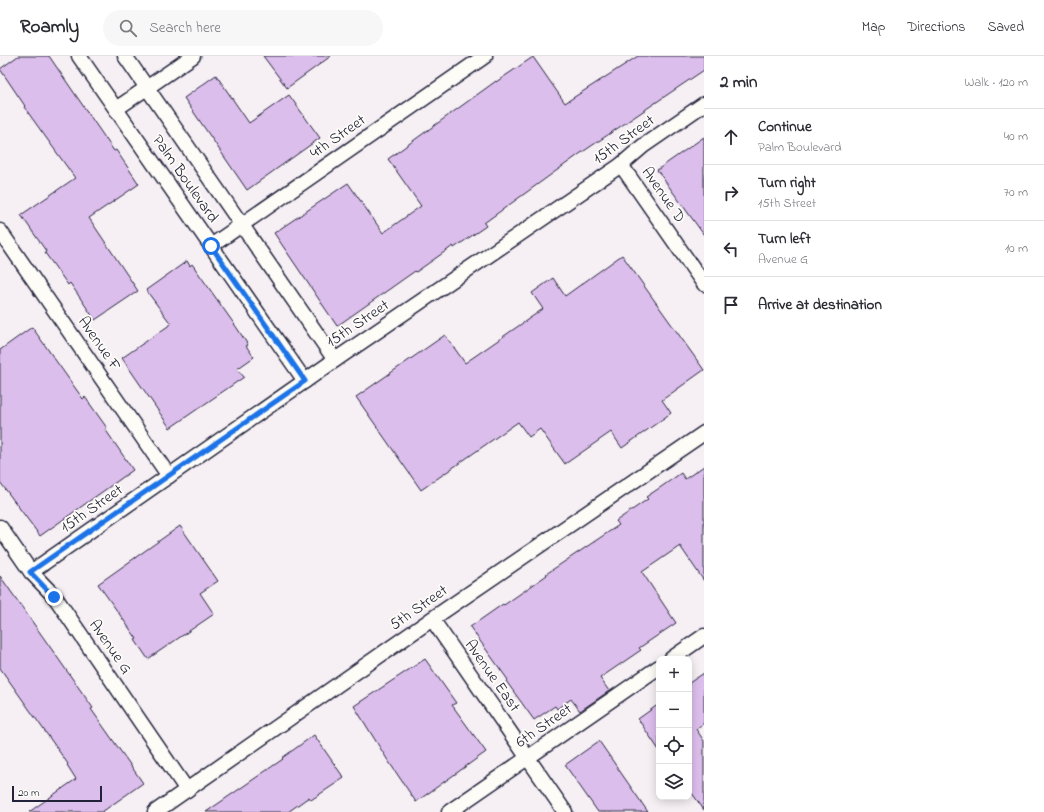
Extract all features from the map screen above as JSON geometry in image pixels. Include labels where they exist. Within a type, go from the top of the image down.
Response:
[{"type":"lane","name":"Palm Boulevard","points":[[79,56],[305,381]]},
{"type":"lane","name":"Palm Boulevard","points":[[125,56],[335,360]]},
{"type":"lane","points":[[116,109],[193,56]]},
{"type":"lane","name":"4th Street","points":[[211,246],[485,56]]},
{"type":"lane","name":"15th Street","points":[[30,572],[335,360],[621,165],[643,146],[704,104]]},
{"type":"lane","name":"Avenue D","points":[[621,165],[704,284]]},
{"type":"lane","name":"Avenue F","points":[[0,231],[169,476]]},
{"type":"lane","name":"5th Street","points":[[155,812],[704,434]]},
{"type":"lane","name":"Avenue G","points":[[0,527],[30,572],[54,597],[188,790]]},
{"type":"lane","name":"Avenue East","points":[[432,620],[565,812]]},
{"type":"lane","points":[[675,656],[704,636]]},
{"type":"lane","name":"6th Street","points":[[449,812],[656,669]]},
{"type":"building","points":[[18,56],[49,56],[114,151],[116,150],[139,184],[89,218],[138,291],[95,320],[70,283],[68,285],[45,253],[46,251],[21,215],[75,178],[24,107],[25,106],[0,69]]},
{"type":"building","points":[[263,56],[331,56],[287,88]]},
{"type":"building","points":[[638,56],[704,56],[704,70],[581,153],[484,223],[486,226],[454,248],[453,246],[416,272],[415,271],[337,326],[274,233],[348,183],[383,233],[421,206],[388,159],[496,81],[533,57],[565,103]]},
{"type":"building","points":[[216,75],[249,123],[289,95],[320,138],[247,190],[184,98]]},
{"type":"building","points":[[704,137],[704,235],[657,170]]},
{"type":"building","points":[[622,255],[704,370],[662,400],[671,413],[622,448],[611,432],[565,464],[540,429],[529,437],[518,422],[421,490],[356,397],[445,335],[465,363],[543,309],[532,293],[553,278],[565,296]]},
{"type":"building","points":[[187,261],[190,266],[192,264],[237,328],[248,345],[246,346],[254,357],[237,369],[244,377],[170,428],[122,358],[171,324],[146,290]]},
{"type":"building","points":[[32,327],[83,399],[85,397],[107,428],[105,429],[133,470],[40,536],[0,482],[0,350]]},
{"type":"building","points":[[704,466],[704,581],[680,546],[642,572],[676,623],[639,648],[641,650],[600,678],[609,691],[580,711],[571,699],[557,709],[555,706],[534,720],[506,681],[508,680],[470,627],[619,525],[616,521],[648,499],[646,497],[681,473],[685,479]]},
{"type":"building","points":[[180,526],[218,581],[200,593],[214,614],[148,659],[135,640],[137,639],[98,584]]},
{"type":"building","points":[[0,576],[93,708],[91,709],[143,783],[102,812],[29,812],[76,779],[67,765],[68,764],[0,668]]},
{"type":"building","points":[[425,659],[456,703],[452,705],[486,752],[416,802],[354,706]]},
{"type":"building","points":[[704,673],[704,723],[696,729],[704,741],[704,810],[692,793],[692,681]]},
{"type":"building","points":[[656,706],[656,746],[638,719]]},
{"type":"building","points":[[314,735],[344,778],[311,800],[309,797],[288,812],[206,812],[283,759],[282,758]]},
{"type":"building","points":[[599,741],[648,812],[598,812],[565,765]]},
{"type":"route","points":[[54,597],[30,572],[305,381],[211,246]]}]
